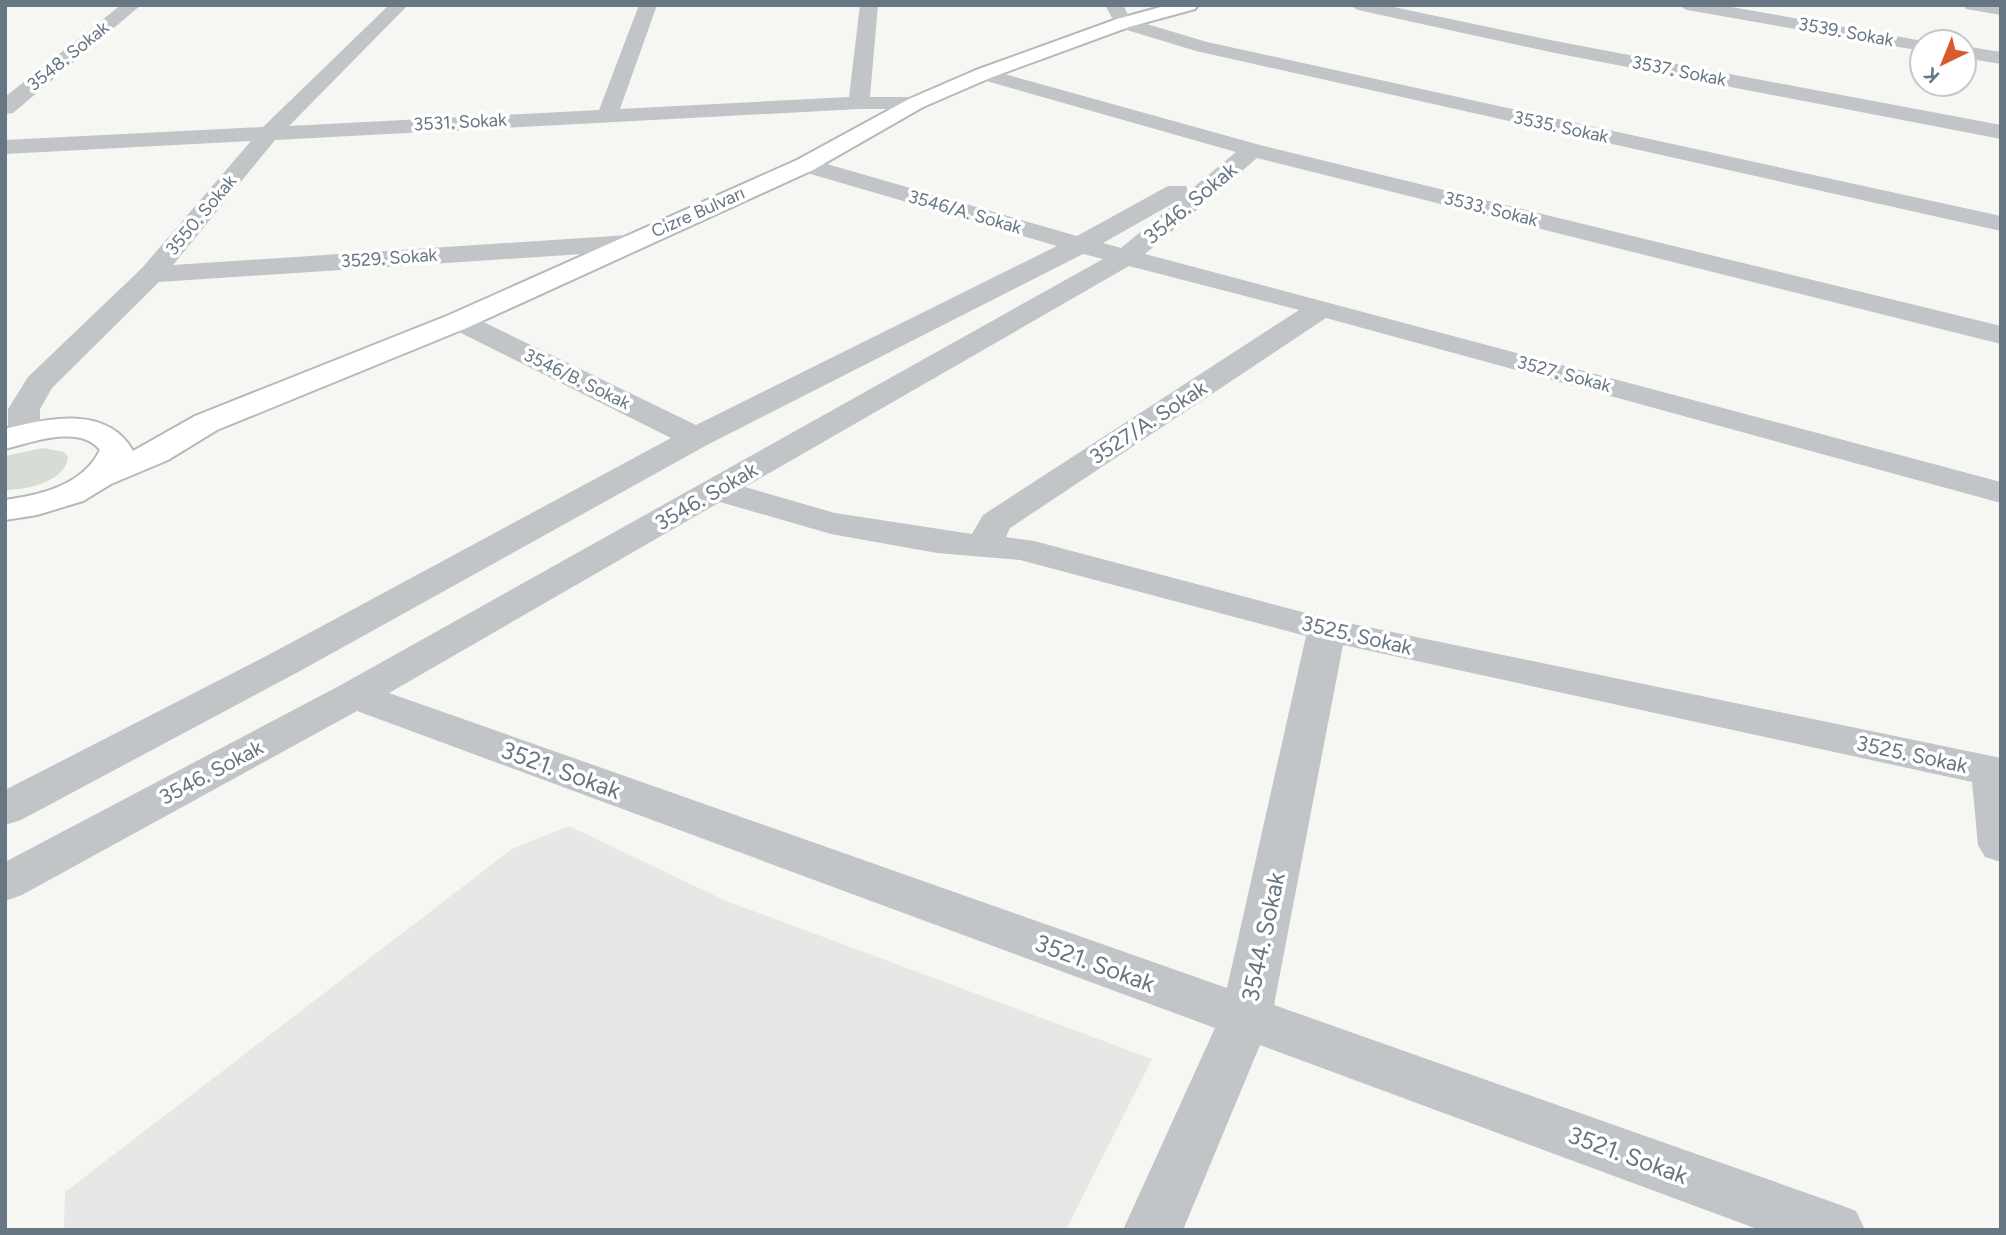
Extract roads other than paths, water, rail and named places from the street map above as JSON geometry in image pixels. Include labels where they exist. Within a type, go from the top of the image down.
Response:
[{"type":"main road","name":"Cizre Bulvarı","points":[[206,423],[459,320],[805,165],[916,103],[1118,14],[1189,5]]},
{"type":"main road","points":[[15,437],[52,429],[162,432],[206,423]]},
{"type":"main road","points":[[98,477],[156,453],[206,423]]},
{"type":"main road","points":[[5,525],[48,502],[77,491],[113,463],[117,450],[112,440],[98,432]]},
{"type":"main road","points":[[5,510],[48,502]]},
{"type":"street","name":"3548. Sokak","points":[[5,108],[132,5]]},
{"type":"street","name":"3550. Sokak","points":[[15,437],[24,409],[39,383],[151,274],[271,131],[399,5]]},
{"type":"street","points":[[607,116],[648,5]]},
{"type":"street","points":[[859,103],[869,5]]},
{"type":"street","name":"3537. Sokak","points":[[1359,5],[1555,47],[2001,132]]},
{"type":"street","name":"3539. Sokak","points":[[1687,5],[1908,43]]},
{"type":"street","points":[[1972,5],[2001,10]]},
{"type":"street","name":"3535. Sokak","points":[[1118,14],[1203,47],[2001,224]]},
{"type":"street","points":[[1978,54],[2001,58]]},
{"type":"street","name":"3533. Sokak","points":[[983,74],[1252,150],[2001,335]]},
{"type":"street","name":"3531. Sokak","points":[[5,147],[271,131],[859,103],[916,103]]},
{"type":"street","name":"3546. Sokak","points":[[5,809],[286,662],[696,438],[1080,245],[1252,150]]},
{"type":"street","name":"3546. Sokak","points":[[5,883],[354,695],[1126,257],[1252,150]]},
{"type":"street","name":"3546/A. Sokak","points":[[805,165],[1126,257]]},
{"type":"street","name":"3529. Sokak","points":[[151,274],[628,243]]},
{"type":"street","name":"3527. Sokak","points":[[1126,257],[2001,493]]},
{"type":"street","name":"3527/A. Sokak","points":[[984,546],[995,522],[1322,308]]},
{"type":"street","name":"3546/B. Sokak","points":[[459,320],[696,438]]},
{"type":"street","name":"3525. Sokak","points":[[717,490],[831,523],[937,542],[1021,549],[1327,630],[1997,772]]},
{"type":"street","name":"3544. Sokak","points":[[1153,1230],[1246,1017],[1327,630]]},
{"type":"street","name":"3521. Sokak","points":[[354,695],[1835,1230]]},
{"type":"street","points":[[1997,772],[2001,845]]}]
